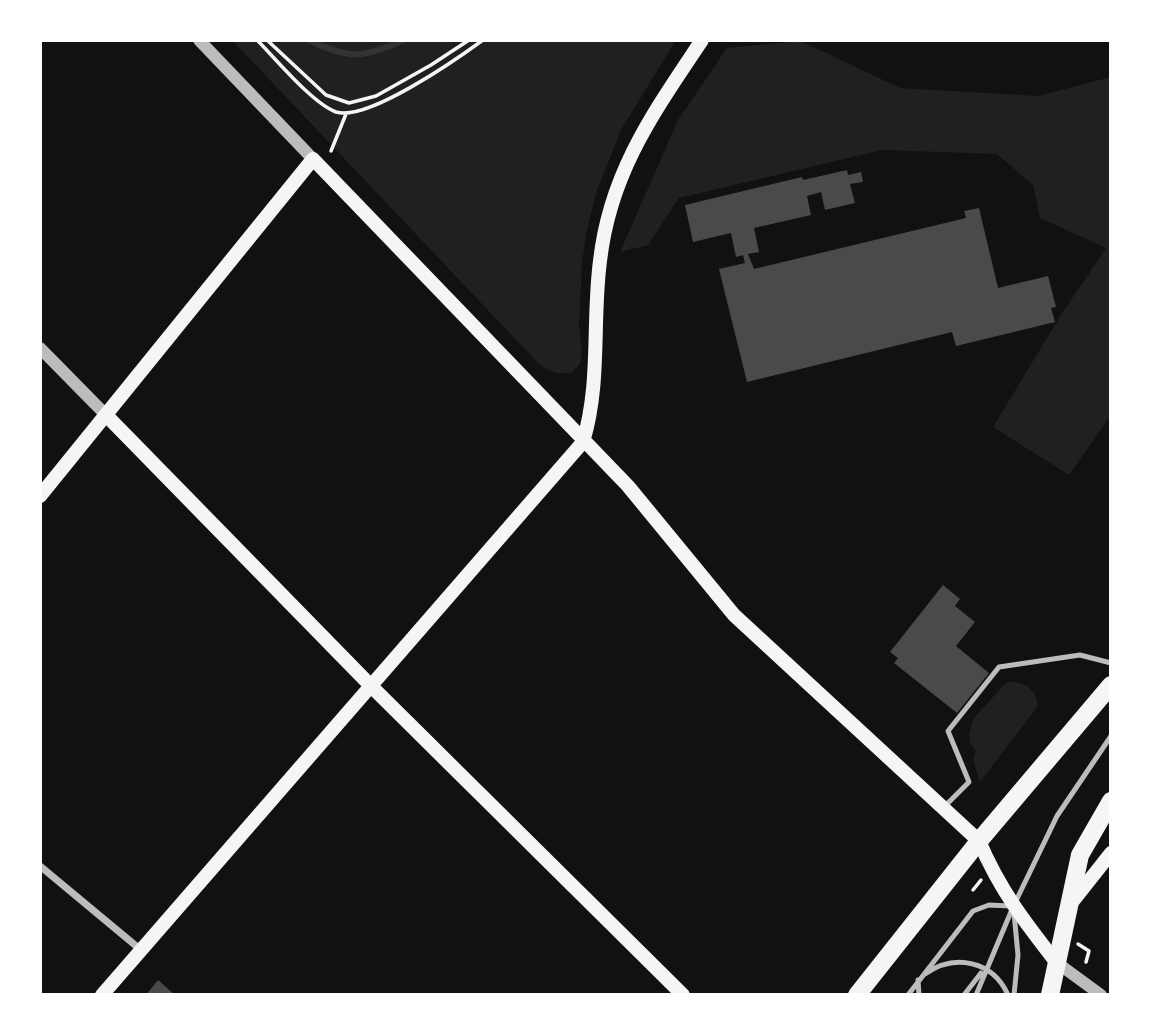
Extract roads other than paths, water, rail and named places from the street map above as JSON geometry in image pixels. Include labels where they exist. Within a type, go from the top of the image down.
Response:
[{"type":"main road","points":[[102,995],[583,442],[595,391],[600,260],[613,199],[641,132],[702,40]]},
{"type":"main road","points":[[40,496],[318,164],[628,486],[734,615],[979,841],[990,867],[1013,907],[1056,962]]},
{"type":"main road","points":[[106,415],[371,686],[683,995]]},
{"type":"main road","points":[[857,995],[979,841],[1111,685]]},
{"type":"main road","points":[[1050,995],[1066,910],[1080,855],[1111,800]]},
{"type":"main road","points":[[1066,910],[1111,853]]},
{"type":"street","points":[[199,40],[318,164]]},
{"type":"street","points":[[40,348],[106,415]]},
{"type":"street","points":[[40,866],[141,950]]},
{"type":"street","points":[[1056,962],[1101,995]]},
{"type":"lane","points":[[942,809],[969,782],[948,731],[999,667],[1080,655],[1111,663]]},
{"type":"lane","points":[[976,995],[1013,907],[1058,816],[1111,736]]},
{"type":"lane","points":[[908,995],[973,911],[993,905],[1013,907]]},
{"type":"lane","points":[[1013,907],[1018,939],[1014,995]]},
{"type":"lane","points":[[918,981],[932,969],[949,963],[967,962],[986,968],[999,979],[1008,995]]},
{"type":"lane","points":[[964,995],[986,968]]},
{"type":"lane","points":[[918,981],[919,995]]},
{"type":"waterway","points":[[309,40],[346,54],[366,53],[404,40]]}]
